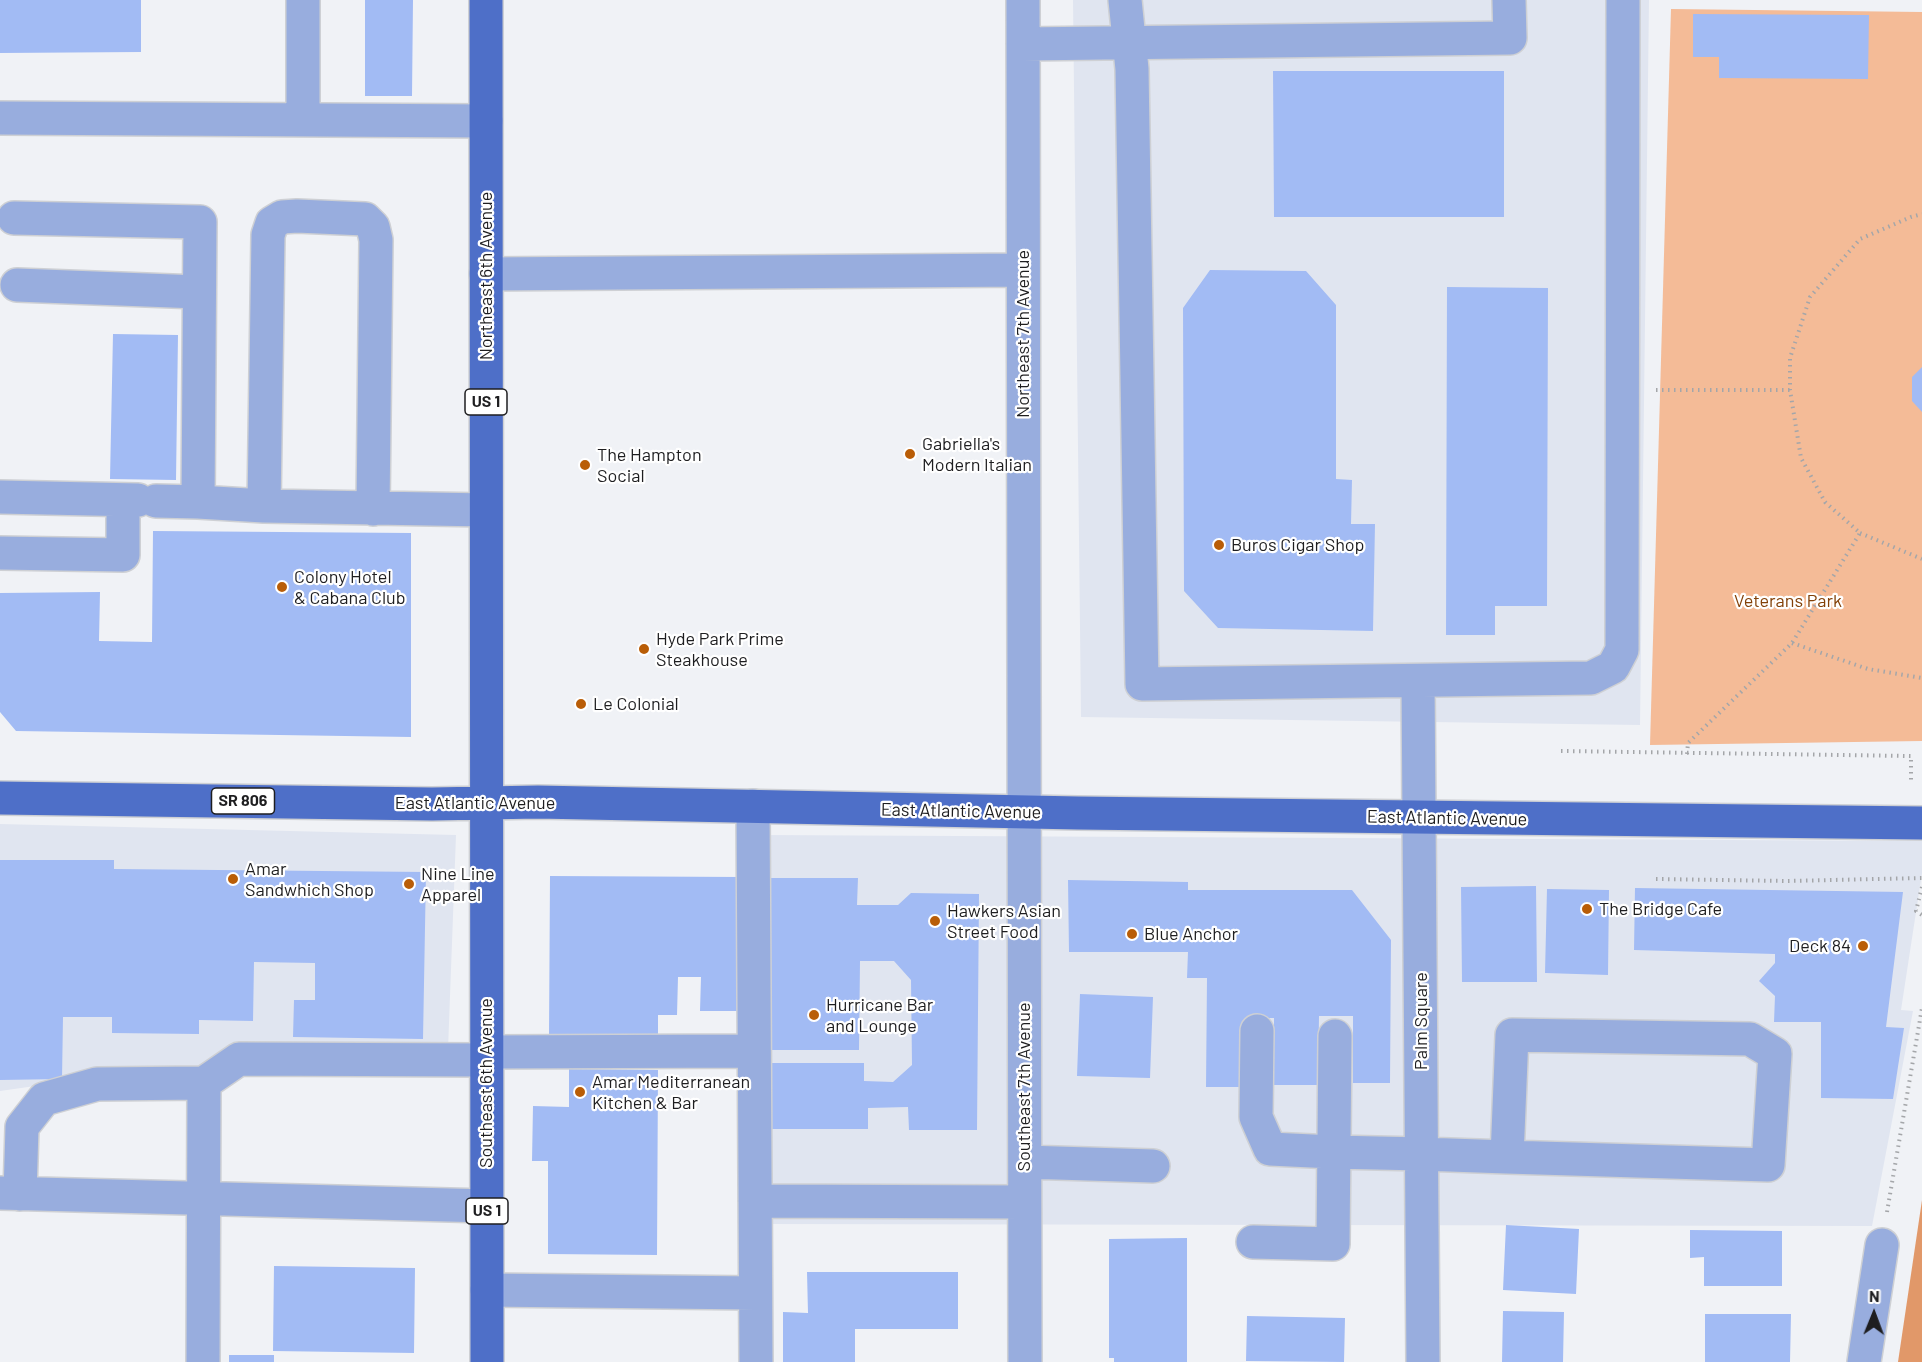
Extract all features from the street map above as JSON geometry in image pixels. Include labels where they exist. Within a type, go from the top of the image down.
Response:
[{"type":"main road","name":"Northeast 6th Avenue","points":[[486,0],[486,804]]},
{"type":"main road","name":"East Atlantic Avenue","points":[[0,798],[486,804],[538,802],[1419,818],[1922,823]]},
{"type":"main road","name":"Southeast 6th Avenue","points":[[486,804],[487,1362]]},
{"type":"street","points":[[303,0],[303,119]]},
{"type":"street","name":"Northeast 7th Avenue","points":[[1023,0],[1024,812]]},
{"type":"street","points":[[1125,0],[1132,69],[1142,684],[1591,678],[1614,667],[1622,650],[1623,0]]},
{"type":"street","points":[[1023,44],[1510,38],[1509,0]]},
{"type":"street","points":[[0,118],[486,121]]},
{"type":"street","points":[[264,506],[268,235],[272,223],[282,217],[297,216],[365,219],[374,227],[376,240],[373,509]]},
{"type":"street","points":[[14,218],[200,222],[198,502]]},
{"type":"street","points":[[486,274],[1023,270]]},
{"type":"street","points":[[17,285],[198,291]]},
{"type":"street","points":[[0,497],[373,509],[486,510]]},
{"type":"street","points":[[0,553],[123,555],[139,501]]},
{"type":"street","name":"Palm Square","points":[[1418,681],[1423,1362]]},
{"type":"street","points":[[753,806],[756,1362]]},
{"type":"street","name":"Southeast 7th Avenue","points":[[1024,812],[1025,1362]]},
{"type":"street","points":[[1257,1031],[1256,1117],[1270,1149],[1333,1152],[1768,1165],[1775,1054],[1750,1039],[1512,1035],[1507,1157]]},
{"type":"street","points":[[1253,1242],[1333,1244],[1335,1036]]},
{"type":"street","points":[[487,1206],[10,1194],[22,1127],[44,1099],[97,1084],[204,1083],[239,1059],[754,1051]]},
{"type":"street","points":[[203,1362],[204,1083]]},
{"type":"street","points":[[1025,1162],[1153,1166]]},
{"type":"street","points":[[755,1201],[1024,1202]]},
{"type":"street","points":[[1864,1362],[1882,1245]]},
{"type":"street","points":[[487,1290],[755,1293]]},
{"type":"path","points":[[1922,214],[1860,239],[1810,297],[1790,358],[1790,390],[1801,458],[1825,502],[1860,533],[1922,559]]},
{"type":"path","points":[[1622,390],[1790,390]]},
{"type":"path","points":[[1687,754],[1688,743],[1792,643],[1860,533]]},
{"type":"path","points":[[1792,643],[1868,669],[1922,678]]},
{"type":"path","points":[[1561,751],[1911,756],[1911,781]]},
{"type":"path","points":[[1656,879],[1786,881],[1922,878]]},
{"type":"path","points":[[1922,887],[1916,910],[1922,915]]},
{"type":"path","points":[[1882,1245],[1895,1157],[1922,1008]]},
{"type":"shaded area","points":[[1073,0],[1649,0],[1640,725],[1081,717]]},
{"type":"shaded area","points":[[0,824],[456,835],[448,1050],[245,1041],[199,1074],[84,1079],[0,1091]]},
{"type":"shaded area","points":[[764,835],[1922,841],[1922,873],[1901,1010],[1913,1011],[1872,1226],[763,1224]]},
{"type":"shaded area","points":[[1922,1200],[1922,1362],[1898,1362]]},
{"type":"green space","name":"Veterans Park","points":[[1671,9],[1922,12],[1922,741],[1650,745]]},
{"type":"building","points":[[0,0],[141,0],[141,52],[0,53]]},
{"type":"building","points":[[365,0],[413,0],[412,96],[365,96]]},
{"type":"building","points":[[1693,14],[1869,15],[1868,79],[1719,78],[1719,57],[1693,57]]},
{"type":"building","points":[[1273,71],[1504,71],[1504,217],[1274,217]]},
{"type":"building","points":[[1210,270],[1306,271],[1336,305],[1336,479],[1352,480],[1351,524],[1375,524],[1373,631],[1218,628],[1184,591],[1183,308]]},
{"type":"building","points":[[1447,287],[1548,288],[1547,606],[1495,606],[1495,635],[1446,635]]},
{"type":"building","points":[[113,334],[178,335],[176,480],[110,479]]},
{"type":"building","points":[[1922,367],[1922,412],[1912,401],[1912,377]]},
{"type":"building","name":"Colony Hotel & Cabana Club","points":[[153,531],[411,533],[411,737],[16,731],[0,712],[0,593],[100,592],[99,641],[152,642]]},
{"type":"building","points":[[0,860],[114,860],[114,869],[426,872],[423,1039],[293,1037],[294,1000],[315,1000],[315,963],[254,962],[253,1021],[199,1020],[199,1034],[112,1033],[112,1017],[63,1017],[62,1079],[0,1080]]},
{"type":"building","points":[[550,876],[742,877],[741,1011],[700,1011],[701,977],[678,977],[677,1015],[658,1015],[658,1038],[549,1037]]},
{"type":"building","name":"Hurricane Bar and Lounge","points":[[768,878],[858,878],[857,905],[898,905],[911,893],[979,894],[977,1130],[909,1130],[908,1107],[868,1108],[868,1129],[771,1129],[772,1063],[864,1063],[864,1081],[893,1082],[912,1065],[911,980],[894,961],[860,961],[859,1050],[768,1050]]},
{"type":"building","points":[[1068,880],[1188,882],[1188,890],[1352,890],[1391,940],[1390,1083],[1353,1083],[1353,1016],[1319,1016],[1318,1085],[1274,1085],[1274,1018],[1245,1018],[1244,1087],[1206,1087],[1207,978],[1187,978],[1188,952],[1069,952]]},
{"type":"building","points":[[1536,886],[1537,982],[1462,982],[1461,887]]},
{"type":"building","points":[[1635,888],[1903,892],[1886,1027],[1904,1028],[1893,1099],[1821,1098],[1821,1022],[1774,1022],[1775,996],[1759,981],[1775,963],[1775,954],[1634,950]]},
{"type":"building","points":[[1547,889],[1609,890],[1608,975],[1545,973]]},
{"type":"building","points":[[1080,994],[1153,997],[1150,1078],[1077,1076]]},
{"type":"building","points":[[569,1069],[658,1070],[657,1255],[548,1254],[548,1161],[532,1161],[533,1106],[569,1107]]},
{"type":"building","points":[[1506,1225],[1579,1229],[1576,1294],[1503,1290]]},
{"type":"building","points":[[1690,1230],[1782,1231],[1782,1286],[1704,1286],[1704,1257],[1690,1258]]},
{"type":"building","points":[[1187,1238],[1187,1362],[1114,1362],[1114,1358],[1109,1358],[1109,1239]]},
{"type":"building","points":[[274,1266],[415,1268],[414,1353],[273,1351]]},
{"type":"building","points":[[807,1272],[958,1272],[958,1329],[855,1329],[855,1362],[783,1362],[783,1312],[808,1313]]},
{"type":"building","points":[[1503,1311],[1564,1312],[1563,1362],[1502,1362]]},
{"type":"building","points":[[1705,1314],[1791,1314],[1790,1362],[1705,1362]]},
{"type":"building","points":[[1247,1316],[1345,1318],[1344,1362],[1246,1361]]},
{"type":"building","points":[[229,1355],[274,1355],[274,1362],[229,1362]]},
{"type":"place","name":"Gabriella's Modern Italian","points":[[910,454]]},
{"type":"place","name":"The Hampton Social","points":[[585,465]]},
{"type":"place","name":"Buros Cigar Shop","points":[[1219,545]]},
{"type":"place","name":"Colony Hotel & Cabana Club","points":[[282,587]]},
{"type":"place","name":"Hyde Park Prime Steakhouse","points":[[644,649]]},
{"type":"place","name":"Le Colonial","points":[[581,704]]},
{"type":"place","name":"Amar Sandwhich Shop","points":[[233,879]]},
{"type":"place","name":"Nine Line Apparel","points":[[409,884]]},
{"type":"place","name":"The Bridge Cafe","points":[[1587,909]]},
{"type":"place","name":"Hawkers Asian Street Food","points":[[935,921]]},
{"type":"place","name":"Blue Anchor","points":[[1132,934]]},
{"type":"place","name":"Deck 84","points":[[1863,946]]},
{"type":"place","name":"Hurricane Bar and Lounge","points":[[814,1015]]},
{"type":"place","name":"Amar Mediterranean Kitchen & Bar","points":[[580,1092]]}]
